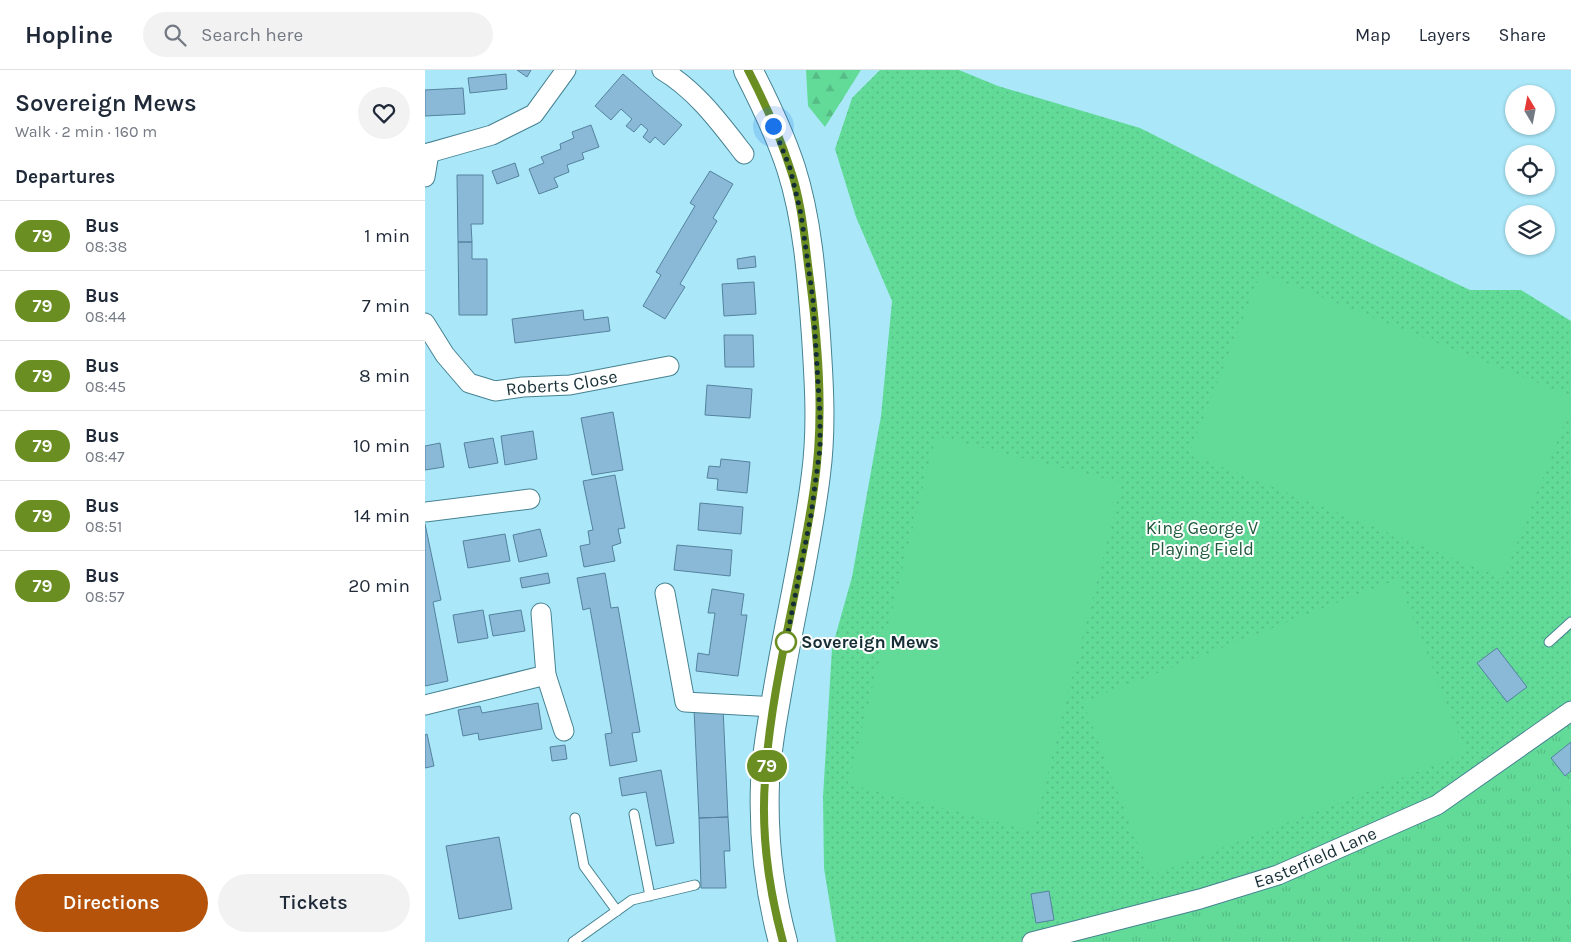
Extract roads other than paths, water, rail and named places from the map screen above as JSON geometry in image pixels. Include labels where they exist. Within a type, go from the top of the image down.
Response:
[{"type":"main road","points":[[748,70],[761,95],[787,160],[798,198],[813,300],[819,407],[820,448],[811,515],[775,707],[765,781],[769,878],[783,942]]},
{"type":"street","points":[[425,177],[427,154],[492,135],[534,114],[566,70]]},
{"type":"street","points":[[662,70],[680,81],[712,114],[743,154]]},
{"type":"street","name":"Roberts Close","points":[[425,323],[445,355],[469,384],[495,391],[523,387],[570,385],[669,366]]},
{"type":"street","points":[[425,512],[531,499]]},
{"type":"street","points":[[665,592],[685,702],[775,707]]},
{"type":"street","points":[[541,613],[546,675],[564,731]]},
{"type":"street","points":[[425,704],[546,675]]},
{"type":"street","name":"Easterfield Lane","points":[[1032,942],[1200,899],[1278,875],[1437,805],[1571,711]]},
{"type":"lane","points":[[1549,642],[1571,622]]},
{"type":"lane","points":[[634,814],[650,896]]},
{"type":"lane","points":[[575,818],[584,866],[617,911]]},
{"type":"lane","points":[[573,942],[632,900],[695,885]]},
{"type":"place","name":"Sovereign Mews","points":[[786,642]]},
{"type":"park label","name":"King George V Playing Field","points":[[1202,538]]}]
